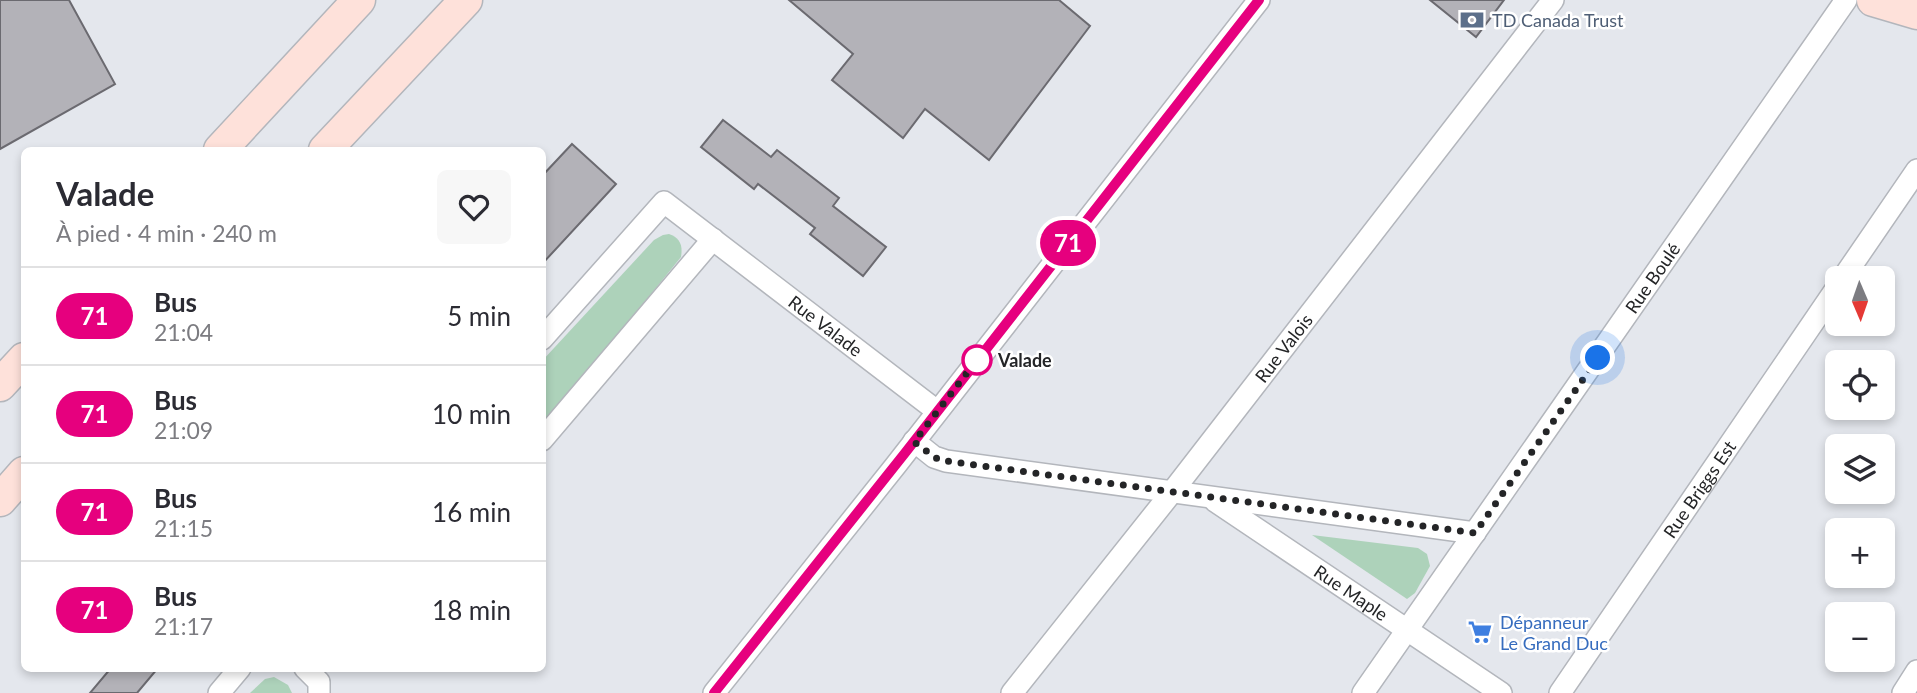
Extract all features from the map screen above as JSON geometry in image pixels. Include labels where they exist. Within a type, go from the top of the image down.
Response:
[{"type":"main road","points":[[222,147],[359,0]]},
{"type":"main road","points":[[328,147],[466,0]]},
{"type":"main road","points":[[1873,0],[1917,13]]},
{"type":"main road","points":[[0,385],[21,362]]},
{"type":"main road","points":[[0,500],[21,476]]},
{"type":"street","points":[[714,693],[1259,0]]},
{"type":"street","name":"Rue Valois","points":[[1012,693],[1172,492],[1553,0]]},
{"type":"street","name":"Rue Boulé","points":[[1363,693],[1846,0]]},
{"type":"street","points":[[1851,266],[1917,170]]},
{"type":"street","name":"Rue Valade","points":[[546,335],[664,202],[937,411]]},
{"type":"street","points":[[546,435],[713,239]]},
{"type":"street","name":"Rue Briggs Est","points":[[1560,693],[1825,305]]},
{"type":"street","name":"Rue Maple","points":[[914,442],[934,457],[947,461],[1475,533]]},
{"type":"street","name":"Rue Maple","points":[[1200,496],[1224,506],[1501,693]]},
{"type":"street","points":[[1903,693],[1917,671]]},
{"type":"street","points":[[219,693],[237,672]]},
{"type":"street","points":[[308,672],[319,682],[318,693]]},
{"type":"green space","points":[[669,234],[676,238],[682,249],[681,257],[546,422],[546,357],[654,240]]},
{"type":"green space","points":[[1312,535],[1418,548],[1427,554],[1430,566],[1415,593],[1407,599]]},
{"type":"green space","points":[[274,677],[288,685],[292,693],[250,693],[265,679]]},
{"type":"building","points":[[0,0],[69,0],[115,84],[0,149]]},
{"type":"building","points":[[789,0],[1059,0],[1090,26],[989,160],[925,109],[903,138],[832,80],[853,54]]},
{"type":"building","name":"TD Canada Trust","points":[[1430,0],[1504,0],[1476,37]]},
{"type":"building","points":[[723,120],[771,157],[777,150],[839,198],[833,206],[886,247],[863,276],[810,234],[815,228],[758,184],[754,189],[701,147]]},
{"type":"building","points":[[572,144],[616,184],[546,260],[546,172]]},
{"type":"building","points":[[108,672],[155,672],[137,693],[90,693]]},
{"type":"bus line","name":"71","points":[[714,693],[1259,0]]},
{"type":"place","name":"TD Canada Trust","points":[[1472,20]]},
{"type":"place","name":"Valade","points":[[977,360]]},
{"type":"place","name":"Dépanneur Le Grand Duc","points":[[1480,632]]},
{"type":"route","points":[[977,360],[983,352],[914,442],[939,460],[1475,533],[1598,358]]}]
